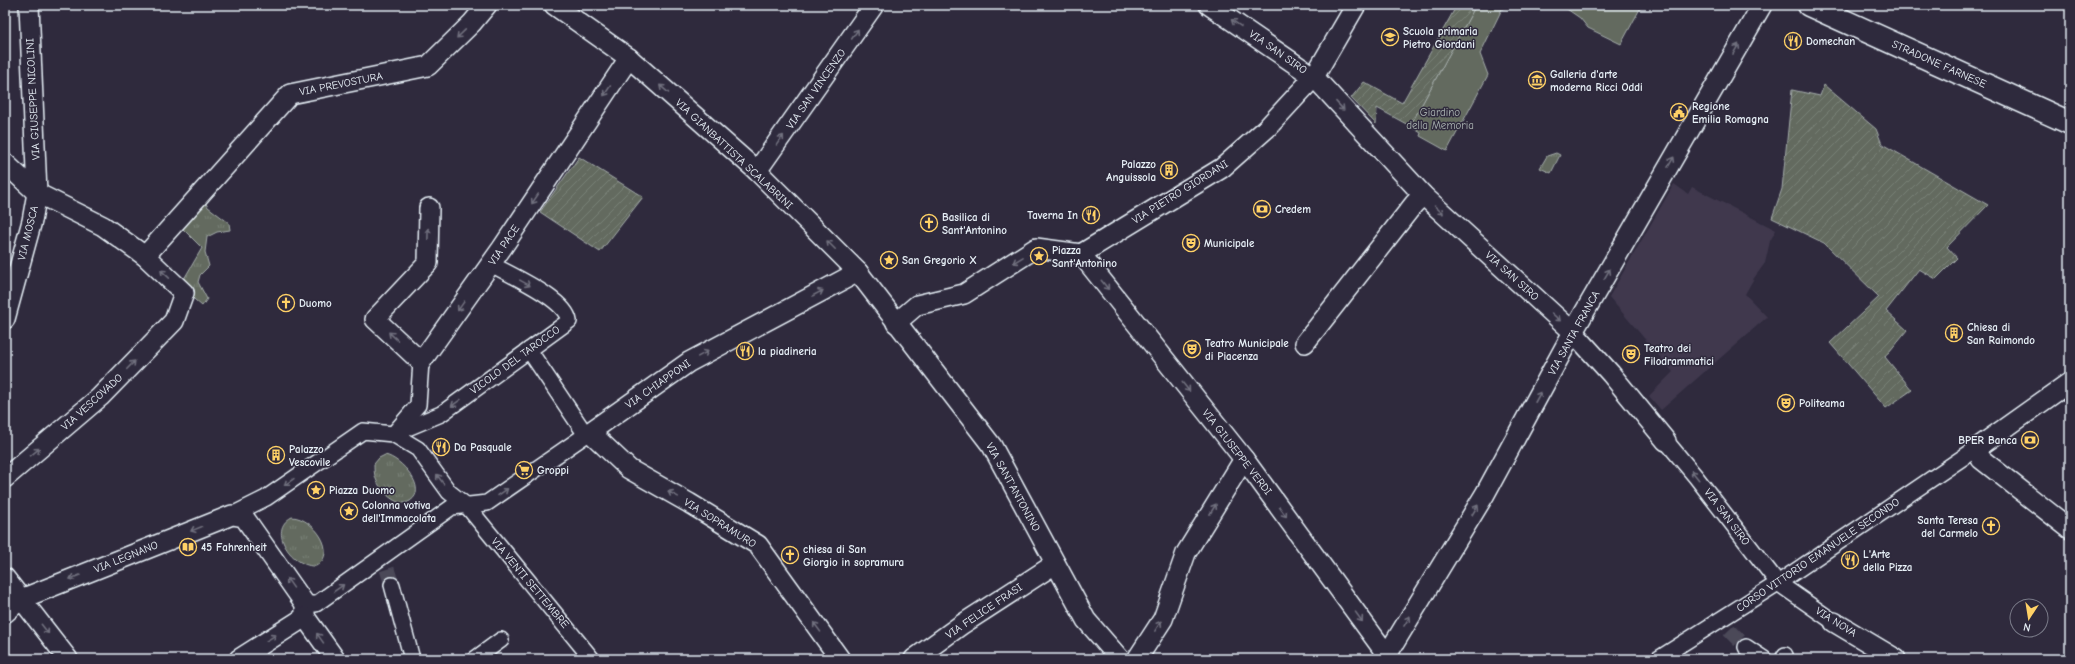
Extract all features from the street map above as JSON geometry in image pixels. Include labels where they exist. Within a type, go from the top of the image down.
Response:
[{"type":"street","name":"VIA GIUSEPPE NICOLINI","points":[[28,5],[37,193]]},
{"type":"street","name":"VIA PREVOSTURA","points":[[145,256],[290,94],[428,66],[472,23],[487,5]]},
{"type":"street","name":"VIA GIANBATTISTA SCALABRINI","points":[[554,5],[629,58],[757,171],[858,272],[896,323]]},
{"type":"street","name":"VIA SAN VINCENZO","points":[[757,171],[874,5]]},
{"type":"street","name":"VIA SAN SIRO","points":[[1209,5],[1314,77],[1423,195],[1573,332],[1611,374],[1696,477],[1778,584]]},
{"type":"street","name":"VIA PIETRO GIORDANI","points":[[1081,254],[1222,168],[1266,129],[1314,77],[1356,5]]},
{"type":"street","name":"VIA SANTA FRANCA","points":[[1387,658],[1485,494],[1573,332],[1762,5]]},
{"type":"street","name":"STRADONE FARNESE","points":[[1809,5],[2070,123]]},
{"type":"street","name":"VIA PACE","points":[[421,362],[491,264],[629,58]]},
{"type":"street","points":[[5,163],[37,193],[103,226],[145,256]]},
{"type":"street","name":"VIA MOSCA","points":[[5,319],[32,221],[37,193]]},
{"type":"street","points":[[1305,344],[1414,204],[1423,195]]},
{"type":"street","points":[[393,434],[418,405],[421,362],[375,319],[428,262],[429,208]]},
{"type":"street","points":[[896,323],[917,305],[964,294],[1036,248],[1081,254]]},
{"type":"street","name":"VIA GIUSEPPE VERDI","points":[[1081,254],[1244,460],[1387,658]]},
{"type":"street","name":"VIA VESCOVADO","points":[[5,478],[100,397],[174,321],[184,293],[145,256]]},
{"type":"street","name":"VICOLO DEL TAROCCO","points":[[393,434],[441,414],[569,321],[568,314],[558,304],[529,285],[491,264]]},
{"type":"street","name":"VIA CHIAPPONI","points":[[467,506],[486,504],[689,362],[858,272]]},
{"type":"street","name":"VIA SANT'ANTONINO","points":[[896,323],[992,446],[1086,620],[1120,659]]},
{"type":"street","points":[[529,350],[588,433]]},
{"type":"street","name":"CORSO VITTORIO EMANUELE SECONDO","points":[[1659,659],[1724,625],[1778,584],[2070,382]]},
{"type":"street","points":[[232,515],[266,498],[363,431],[393,434],[418,449],[449,492],[467,506]]},
{"type":"street","name":"VIA SOPRAMURO","points":[[588,433],[629,469],[758,545],[840,659]]},
{"type":"street","points":[[1976,448],[1980,459],[2070,529]]},
{"type":"street","points":[[1137,659],[1163,619],[1186,553],[1244,460]]},
{"type":"street","points":[[238,659],[305,611],[383,563],[452,507],[467,506]]},
{"type":"street","name":"VIA VENTI SETTEMBRE","points":[[467,506],[592,659]]},
{"type":"street","points":[[232,515],[244,517],[335,659]]},
{"type":"street","name":"VIA LEGNANO","points":[[5,613],[21,599],[232,515]]},
{"type":"street","name":"VIA FELICE FRASI","points":[[914,659],[961,625],[1055,564]]},
{"type":"street","points":[[5,578],[68,659]]},
{"type":"street","name":"VIA NOVA","points":[[1778,584],[1834,622],[1896,659]]},
{"type":"street","points":[[392,585],[412,659]]},
{"type":"street","points":[[475,659],[501,640]]},
{"type":"street","points":[[1746,647],[1764,659]]},
{"type":"shaded area","points":[[1674,184],[1688,194],[1692,187],[1776,230],[1770,241],[1765,263],[1745,294],[1767,317],[1661,410],[1649,396],[1673,372],[1609,297]]},
{"type":"green space","points":[[1457,5],[1476,5],[1410,126],[1377,108],[1376,124],[1351,98],[1364,82],[1402,103]]},
{"type":"green space","name":"Giardino della Memoria","points":[[1476,5],[1513,5],[1502,9],[1480,54],[1488,75],[1447,151],[1420,136],[1421,133],[1410,126]]},
{"type":"green space","points":[[1561,5],[1642,5],[1621,44],[1588,28],[1580,18]]},
{"type":"green space","points":[[1824,85],[1876,129],[1882,144],[1988,205],[1947,247],[1957,258],[1936,279],[1919,269],[1886,311],[1907,330],[1885,357],[1912,390],[1886,408],[1830,343],[1879,297],[1824,243],[1772,218],[1782,189],[1792,90],[1820,96]]},
{"type":"green space","points":[[1556,153],[1560,155],[1551,173],[1540,168],[1547,156]]},
{"type":"green space","points":[[579,157],[643,197],[600,252],[540,212]]},
{"type":"green space","points":[[202,197],[208,207],[229,223],[230,230],[217,232],[207,237],[205,252],[209,266],[200,275],[198,282],[207,299],[202,306],[187,293],[184,279],[202,248],[179,225]]},
{"type":"green space","points":[[385,455],[391,457],[405,468],[415,482],[415,496],[410,501],[405,503],[395,500],[385,493],[378,483],[375,475],[374,464],[379,458]]},
{"type":"green space","points":[[292,517],[308,523],[321,537],[325,553],[322,560],[316,566],[307,565],[291,555],[282,539],[282,530],[285,523]]},
{"type":"tunnel","points":[[387,569],[392,585]]},
{"type":"tunnel","points":[[1729,630],[1746,647]]},
{"type":"place","name":"Scuola primaria Pietro Giordani","points":[[1390,37]]},
{"type":"place","name":"Domechan","points":[[1793,41]]},
{"type":"place","name":"Galleria d'arte moderna Ricci Oddi","points":[[1537,80]]},
{"type":"place","name":"Regione Emilia Romagna","points":[[1679,112]]},
{"type":"place","name":"Palazzo Anguissola","points":[[1169,170]]},
{"type":"place","name":"Credem","points":[[1262,209]]},
{"type":"place","name":"Taverna In","points":[[1091,215]]},
{"type":"place","name":"Basilica di Sant'Antonino","points":[[929,223]]},
{"type":"place","name":"Municipale","points":[[1191,243]]},
{"type":"place","name":"Piazza Sant'Antonino","points":[[1039,256]]},
{"type":"place","name":"San Gregorio X","points":[[889,260]]},
{"type":"place","name":"Duomo","points":[[286,303]]},
{"type":"place","name":"Chiesa di San Raimondo","points":[[1954,333]]},
{"type":"place","name":"Teatro Municipale di Piacenza","points":[[1192,349]]},
{"type":"place","name":"la piadineria","points":[[745,351]]},
{"type":"place","name":"Teatro dei Filodrammatici","points":[[1631,354]]},
{"type":"place","name":"Politeama","points":[[1786,403]]},
{"type":"place","name":"BPER Banca","points":[[2030,440]]},
{"type":"place","name":"Da Pasquale","points":[[441,447]]},
{"type":"place","name":"Palazzo Vescovile","points":[[276,455]]},
{"type":"place","name":"Groppi","points":[[524,470]]},
{"type":"place","name":"Piazza Duomo","points":[[316,490]]},
{"type":"place","name":"Colonna votiva dell'Immacolata","points":[[349,511]]},
{"type":"place","name":"Santa Teresa del Carmelo","points":[[1991,526]]},
{"type":"place","name":"45 Fahrenheit","points":[[188,547]]},
{"type":"place","name":"chiesa di San Giorgio in sopramura","points":[[790,555]]},
{"type":"place","name":"L'Arte della Pizza","points":[[1850,560]]}]
